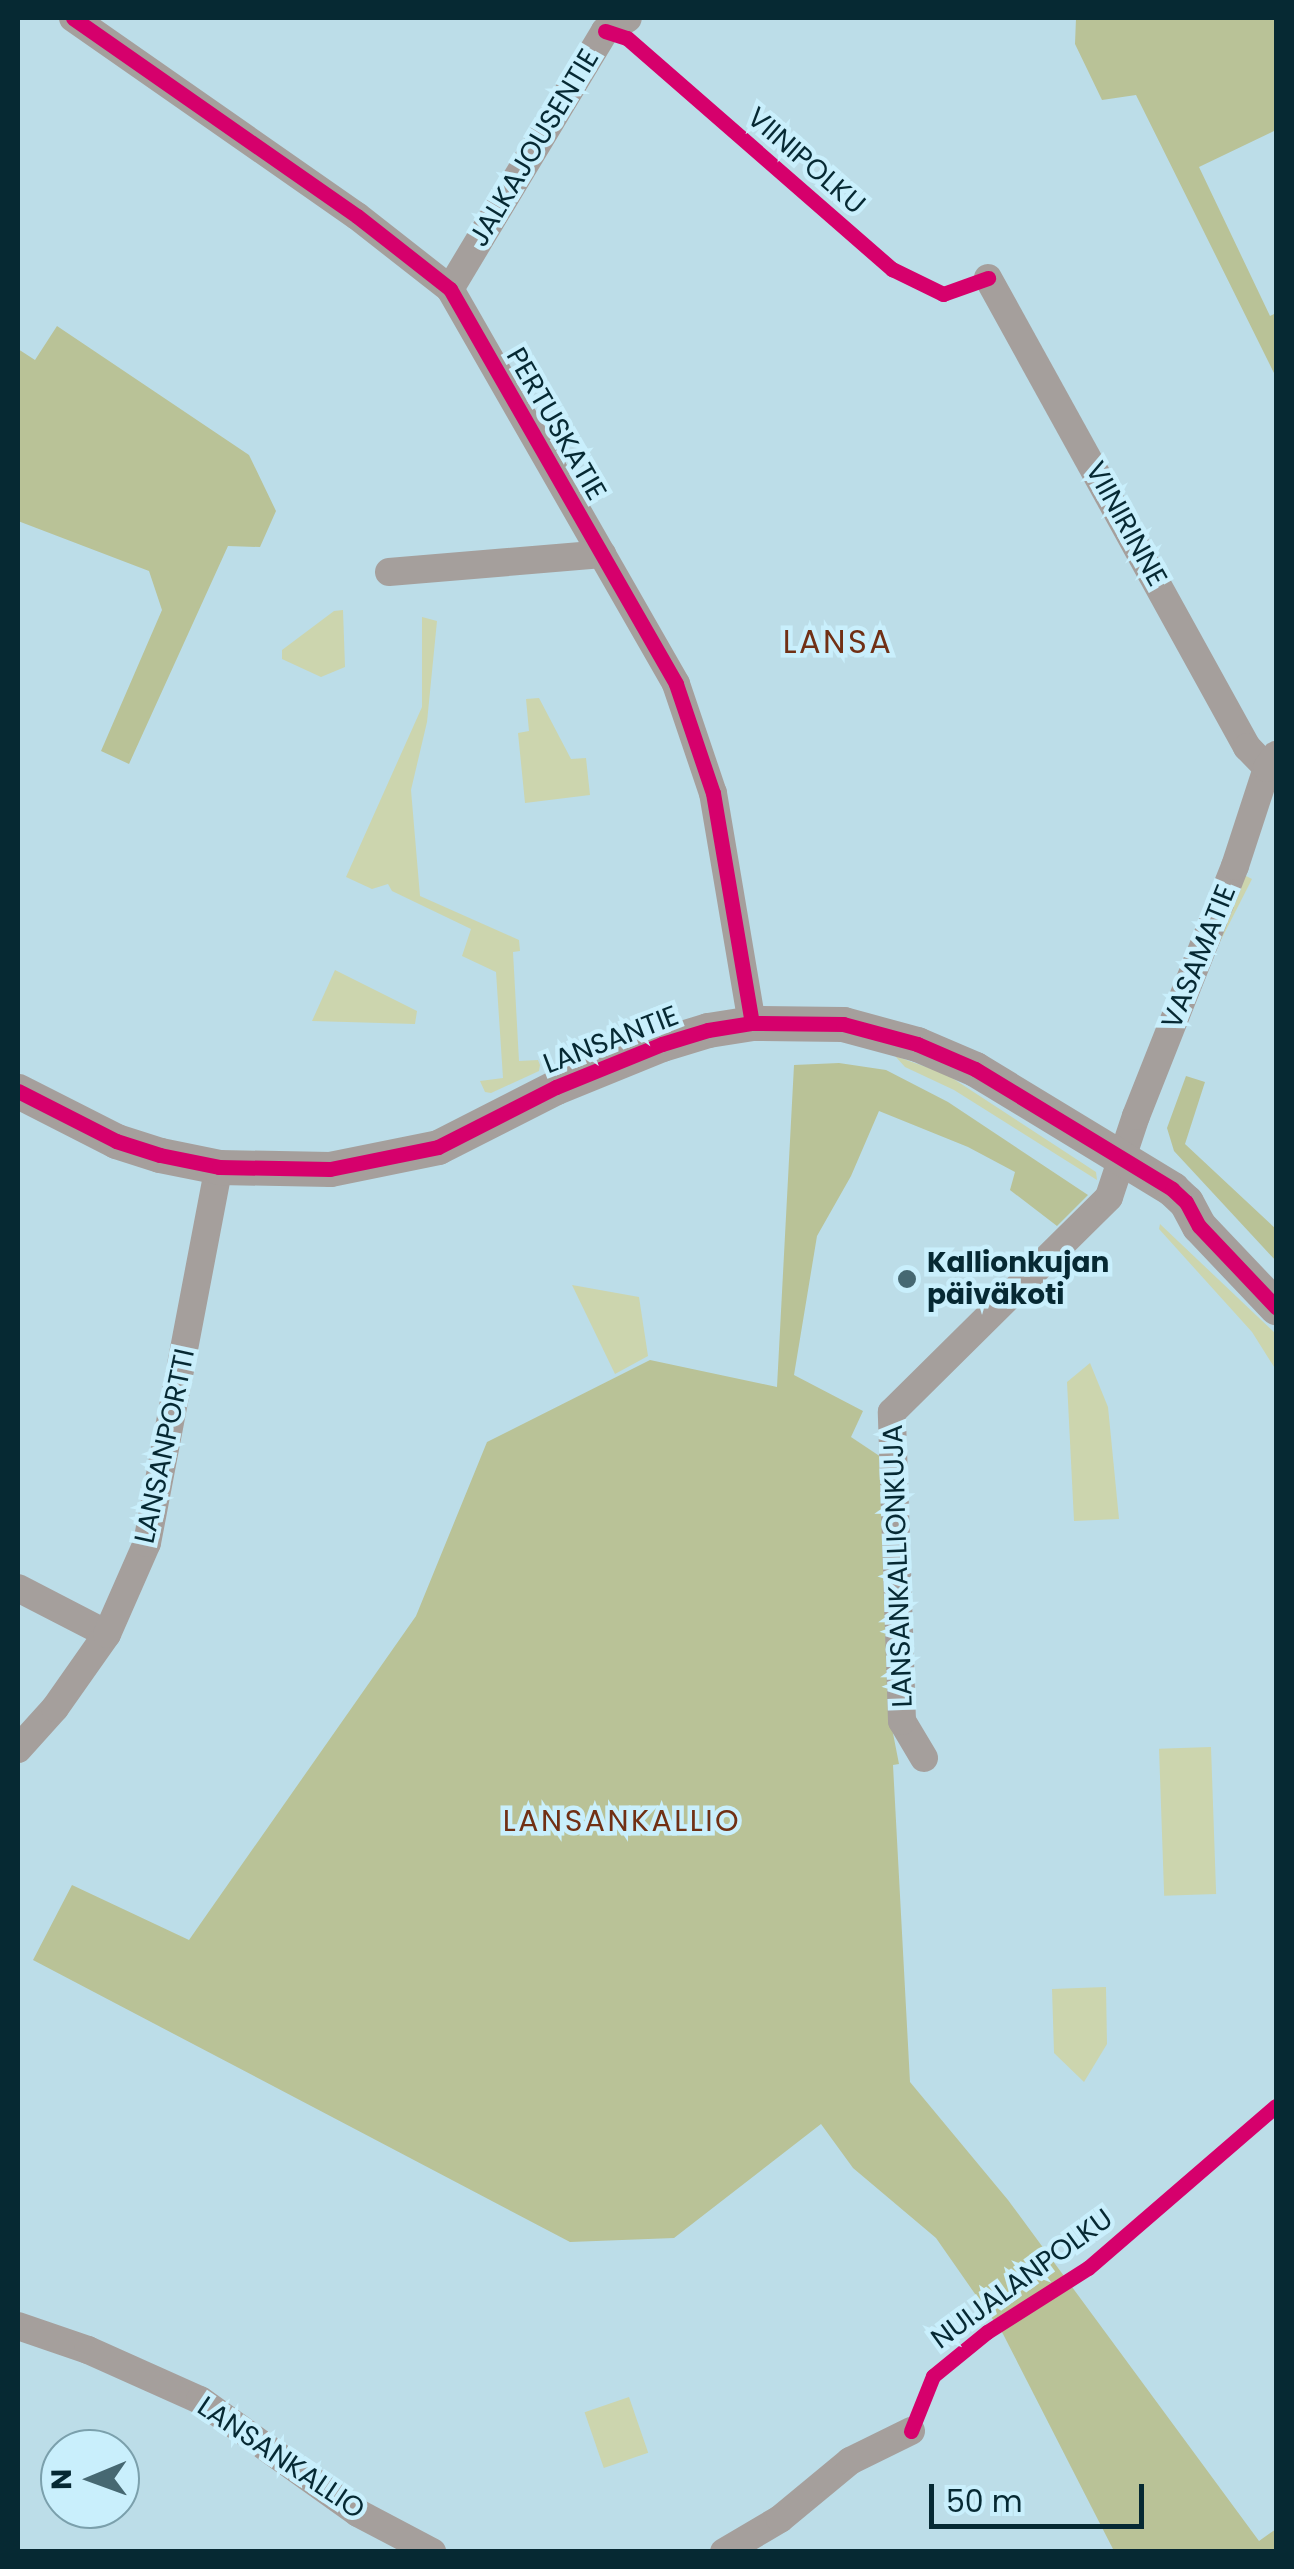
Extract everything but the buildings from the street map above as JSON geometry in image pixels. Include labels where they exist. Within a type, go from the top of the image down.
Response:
[{"type":"street","name":"PERTUSKATIE","points":[[74,18],[357,216],[450,289],[676,684],[700,746],[712,793],[752,1023]]},
{"type":"street","name":"JALKAJOUSENTIE","points":[[450,289],[610,22]]},
{"type":"street","name":"VIINIRINNE","points":[[988,278],[1247,747],[1272,761]]},
{"type":"street","points":[[389,572],[602,554]]},
{"type":"street","name":"VASAMATIE","points":[[1122,1160],[1236,866],[1272,761]]},
{"type":"street","name":"LANSANTIE","points":[[18,1091],[116,1141],[218,1167],[330,1169],[438,1147],[619,1060],[708,1030],[752,1023],[843,1024],[917,1044],[975,1069],[1172,1189],[1186,1202],[1199,1226],[1276,1307]]},
{"type":"street","name":"LANSANKALLIONKUJA","points":[[924,1758],[902,1721],[892,1412],[1109,1197],[1122,1160]]},
{"type":"street","name":"LANSANPORTTI","points":[[18,1750],[55,1708],[107,1634],[148,1543],[218,1167]]},
{"type":"street","points":[[18,1588],[107,1634]]},
{"type":"street","name":"LANSANKALLIO","points":[[18,2326],[88,2350],[200,2400],[358,2512],[432,2552]]},
{"type":"street","points":[[724,2552],[780,2520],[850,2461],[911,2430]]},
{"type":"green space","points":[[1076,18],[1276,18],[1276,130],[1199,167],[1270,316],[1276,313],[1276,377],[1136,95],[1102,100],[1075,44]]},
{"type":"green space","points":[[57,326],[249,455],[276,511],[260,547],[228,546],[129,764],[101,751],[162,610],[149,571],[18,521],[18,349],[35,360]]},
{"type":"green space","points":[[343,610],[345,667],[321,677],[282,659],[282,650],[334,611]]},
{"type":"green space","points":[[422,617],[437,621],[427,722],[411,790],[420,896],[519,940],[520,951],[513,952],[519,1061],[538,1060],[540,1065],[539,1071],[491,1093],[485,1092],[480,1081],[503,1078],[496,972],[462,956],[471,929],[392,891],[388,884],[372,889],[346,877],[422,707]]},
{"type":"green space","points":[[539,698],[571,759],[586,758],[590,795],[525,803],[518,733],[529,731],[526,699]]},
{"type":"green space","points":[[1244,875],[1252,879],[1166,1048],[1158,1044]]},
{"type":"green space","points":[[335,970],[417,1011],[415,1024],[312,1021]]},
{"type":"green space","points":[[895,1056],[946,1074],[1096,1172],[1097,1180],[954,1090],[905,1067]]},
{"type":"green space","points":[[839,1063],[886,1070],[948,1102],[1088,1195],[1057,1226],[1010,1190],[1015,1172],[968,1147],[879,1111],[851,1176],[817,1236],[794,1375],[863,1411],[851,1437],[881,1457],[891,1723],[899,1764],[893,1765],[910,2082],[1008,2200],[1259,2541],[1276,2529],[1276,2551],[1114,2551],[1003,2334],[936,2238],[853,2168],[821,2124],[674,2238],[570,2242],[33,1960],[72,1885],[189,1940],[416,1616],[487,1442],[650,1360],[777,1387],[794,1065]]},
{"type":"green space","points":[[1186,1076],[1205,1082],[1185,1144],[1276,1229],[1276,1261],[1174,1151],[1167,1128]]},
{"type":"green space","points":[[1160,1224],[1276,1334],[1276,1370],[1252,1332],[1159,1229]]},
{"type":"green space","points":[[572,1285],[639,1297],[648,1356],[615,1374]]},
{"type":"green space","points":[[1090,1363],[1108,1407],[1119,1519],[1074,1521],[1067,1382]]},
{"type":"green space","points":[[1211,1747],[1216,1894],[1164,1896],[1159,1749]]},
{"type":"green space","points":[[1106,1987],[1107,2044],[1084,2082],[1054,2053],[1052,1989]]},
{"type":"green space","points":[[629,2397],[648,2453],[604,2468],[585,2412]]},
{"type":"cycle path","points":[[73,18],[357,216],[450,289],[676,684],[713,793],[752,1023]]},
{"type":"cycle path","name":"VIINIPOLKU","points":[[605,31],[627,38],[892,269],[943,294],[988,278]]},
{"type":"cycle path","points":[[18,1091],[116,1141],[160,1155],[219,1167],[330,1169],[438,1147],[556,1087],[662,1044],[708,1030],[752,1023],[843,1024],[917,1044],[975,1069],[1172,1189],[1186,1202],[1199,1226],[1276,1307]]},
{"type":"cycle path","name":"NUIJALANPOLKU","points":[[911,2431],[933,2376],[987,2332],[1088,2268],[1276,2106]]},
{"type":"place","name":"Kallionkujan päiväkoti","points":[[907,1279]]},
{"type":"district","name":"LANSA","points":[[838,642]]},
{"type":"district","name":"LANSANKALLIO","points":[[622,1821]]}]
